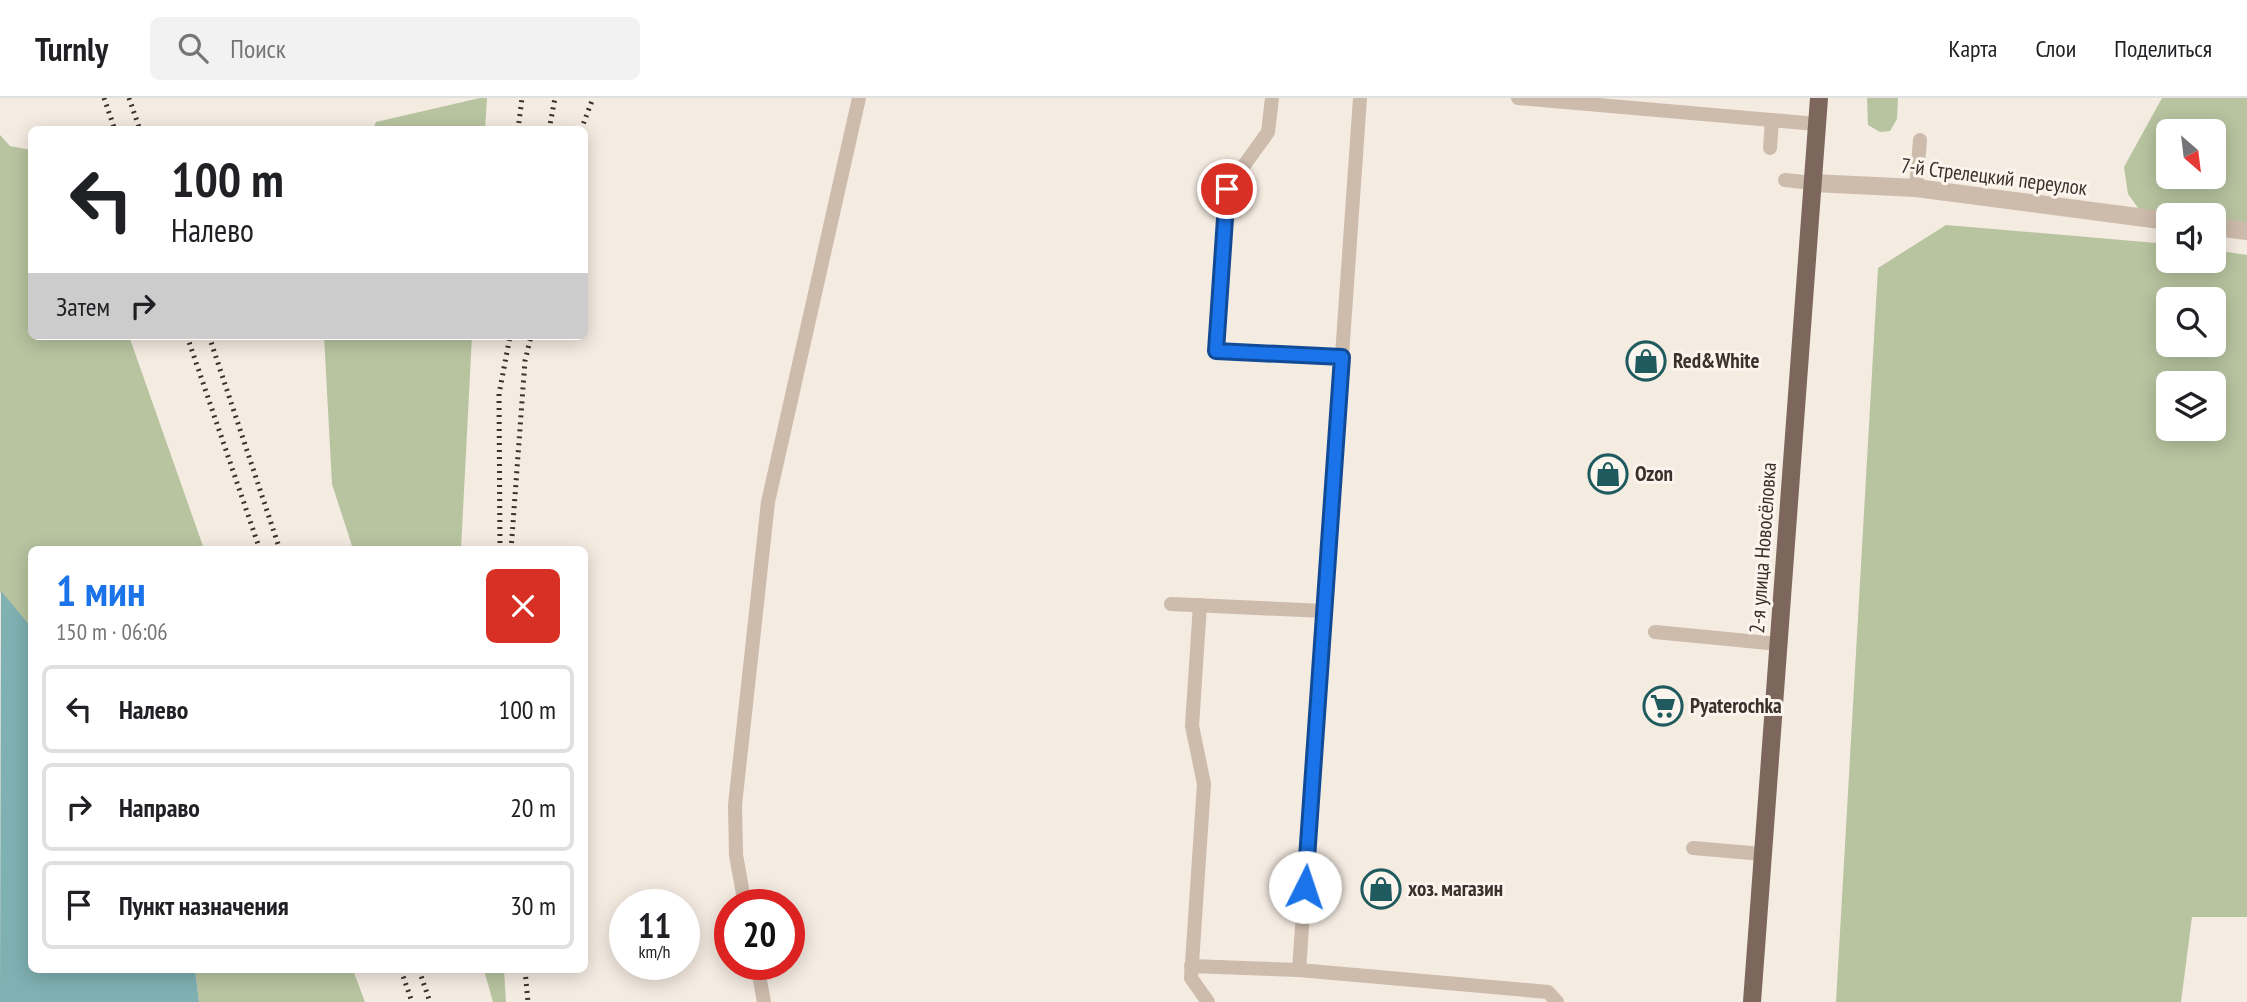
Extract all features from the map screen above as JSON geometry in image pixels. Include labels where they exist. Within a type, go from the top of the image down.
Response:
[{"type":"main road","name":"2-я улица Новосёловка","points":[[1752,1002],[1819,98]]},
{"type":"street","name":"7-й Стрелецкий переулок","points":[[1813,183],[1916,188],[2156,219]]},
{"type":"street","points":[[2226,228],[2247,231]]},
{"type":"lane","points":[[743,889],[736,855],[735,805],[768,502],[859,98]]},
{"type":"lane","points":[[1272,98],[1268,132],[1227,189],[1216,351],[1342,357]]},
{"type":"lane","points":[[1299,970],[1360,98]]},
{"type":"lane","points":[[1518,98],[1818,124]]},
{"type":"lane","points":[[1770,148],[1772,120]]},
{"type":"lane","points":[[1916,188],[1920,140]]},
{"type":"lane","points":[[1785,180],[1813,183]]},
{"type":"lane","points":[[1171,604],[1324,611]]},
{"type":"lane","points":[[1200,605],[1192,726],[1204,784],[1191,978],[1208,1002]]},
{"type":"lane","points":[[1655,632],[1779,644]]},
{"type":"lane","points":[[1693,848],[1763,854]]},
{"type":"lane","points":[[1191,966],[1299,970],[1548,992],[1557,1002]]},
{"type":"lane","points":[[760,980],[764,1002]]},
{"type":"green space","points":[[487,98],[485,126],[374,126],[376,122]]},
{"type":"green space","points":[[1867,98],[1898,98],[1897,119],[1890,131],[1880,132],[1868,125]]},
{"type":"green space","points":[[2162,98],[2247,98],[2247,224],[2226,222],[2226,203],[2156,203],[2156,216],[2144,216],[2128,194],[2124,167]]},
{"type":"green space","points":[[0,135],[10,146],[28,149],[28,340],[130,340],[203,546],[28,546],[28,624],[0,592]]},
{"type":"green space","points":[[1946,225],[2156,243],[2156,273],[2226,273],[2226,252],[2247,255],[2247,917],[2192,917],[2181,1002],[1836,1002],[1878,268]]},
{"type":"green space","points":[[324,340],[472,340],[461,546],[352,546],[332,484]]},
{"type":"green space","points":[[195,973],[354,973],[365,1002],[199,1002]]},
{"type":"green space","points":[[485,973],[504,973],[506,1002],[493,1002]]},
{"type":"water","points":[[1,591],[28,623],[28,973],[195,973],[199,1002],[0,1002]]},
{"type":"railway","points":[[104,98],[114,126]]},
{"type":"railway","points":[[129,98],[139,126]]},
{"type":"railway","points":[[518,126],[522,98]]},
{"type":"railway","points":[[550,126],[555,98]]},
{"type":"railway","points":[[582,126],[593,98]]},
{"type":"railway","points":[[188,340],[259,546]]},
{"type":"railway","points":[[210,340],[279,546]]},
{"type":"railway","points":[[500,546],[499,394],[509,340]]},
{"type":"railway","points":[[511,546],[525,361],[530,340]]},
{"type":"railway","points":[[402,973],[412,1002]]},
{"type":"railway","points":[[420,973],[430,1002]]},
{"type":"railway","points":[[525,973],[528,1002]]},
{"type":"place","name":"Red&White","points":[[1646,361]]},
{"type":"place","name":"Ozon","points":[[1608,474]]},
{"type":"place","name":"Pyaterochka","points":[[1663,706]]},
{"type":"place","name":"хоз. магазин","points":[[1381,889]]},
{"type":"route","points":[[1227,189],[1216,351],[1342,357],[1305,887]]}]
